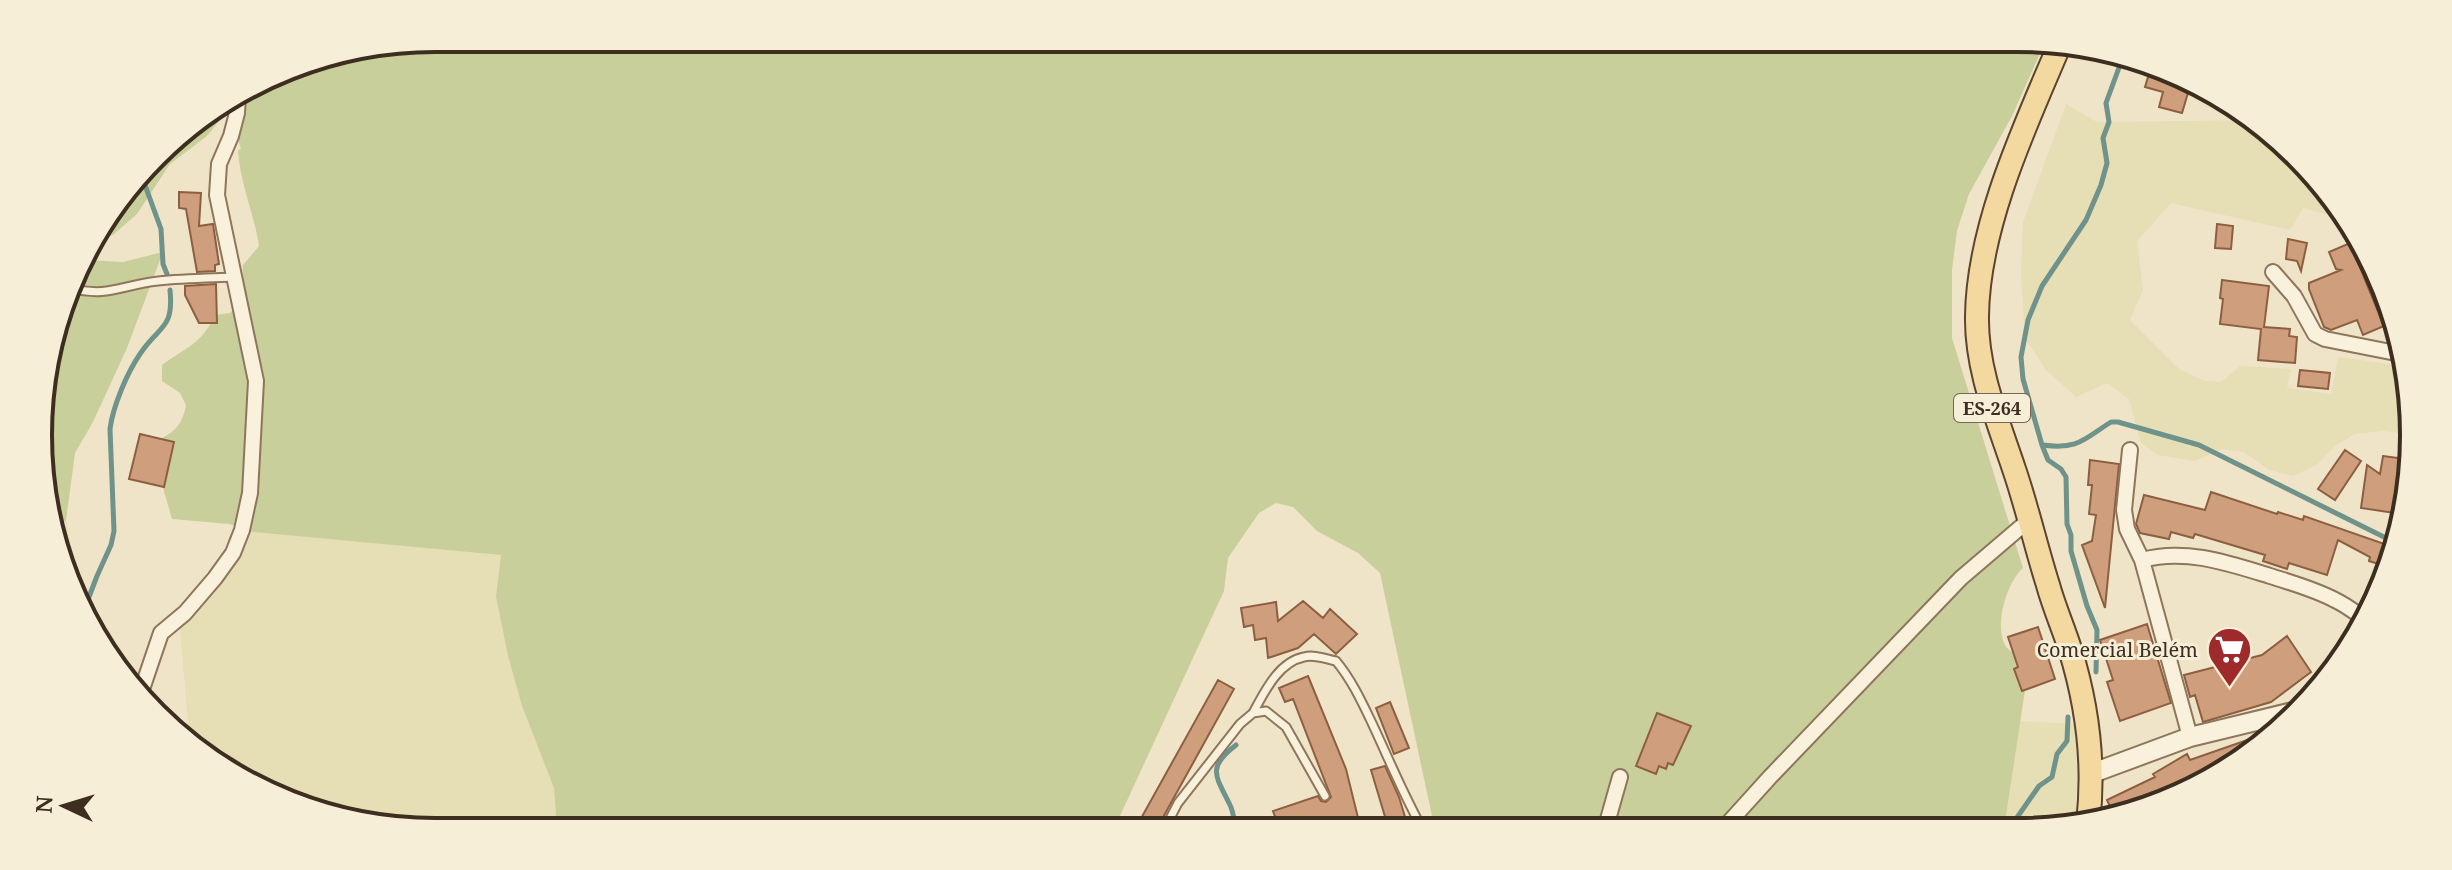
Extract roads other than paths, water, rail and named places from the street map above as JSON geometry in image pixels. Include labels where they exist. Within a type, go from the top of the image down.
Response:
[{"type":"main road","name":"ES-264","points":[[2056,54],[1999,199],[1979,279],[1977,319],[1988,394],[2015,472],[2085,704],[2090,774],[2088,812]]},
{"type":"street","points":[[144,684],[161,633],[185,613],[233,553],[250,493],[256,381],[216,179],[237,107]]},
{"type":"street","points":[[2273,272],[2294,296],[2315,334],[2325,339],[2391,352]]},
{"type":"street","points":[[2130,450],[2124,510],[2127,529],[2142,560],[2190,737]]},
{"type":"street","points":[[1733,818],[1961,578],[2029,520]]},
{"type":"street","points":[[2142,560],[2189,556],[2233,564],[2304,587],[2336,600],[2356,613]]},
{"type":"street","points":[[2090,774],[2190,737],[2278,716]]},
{"type":"street","points":[[1608,818],[1620,777]]},
{"type":"lane","points":[[80,290],[109,292],[156,281],[235,277]]},
{"type":"lane","points":[[1170,818],[1178,803],[1240,724],[1253,713],[1267,686],[1292,661],[1305,656],[1336,661],[1345,672],[1416,818]]},
{"type":"lane","points":[[1253,713],[1266,711],[1286,727],[1325,796]]},
{"type":"waterway","points":[[2096,672],[2097,630],[2071,551],[2066,477],[2048,460],[2042,445],[2023,379],[2021,357],[2028,320],[2042,286],[2086,220],[2101,185],[2107,163],[2103,138],[2109,122],[2106,103],[2120,66]]},
{"type":"waterway","points":[[145,185],[161,229],[163,264],[167,274]]},
{"type":"waterway","points":[[88,598],[114,531],[110,429],[114,410],[135,362],[167,320],[170,290]]},
{"type":"waterway","points":[[2043,445],[2073,444],[2111,422],[2118,422],[2199,445],[2386,538]]},
{"type":"waterway","points":[[2017,818],[2039,786],[2052,777],[2057,754],[2067,741],[2068,717]]},
{"type":"waterway","points":[[1233,818],[1216,773],[1220,760],[1236,745]]},
{"type":"place","name":"Comercial Belém","points":[[2229,688]]}]
